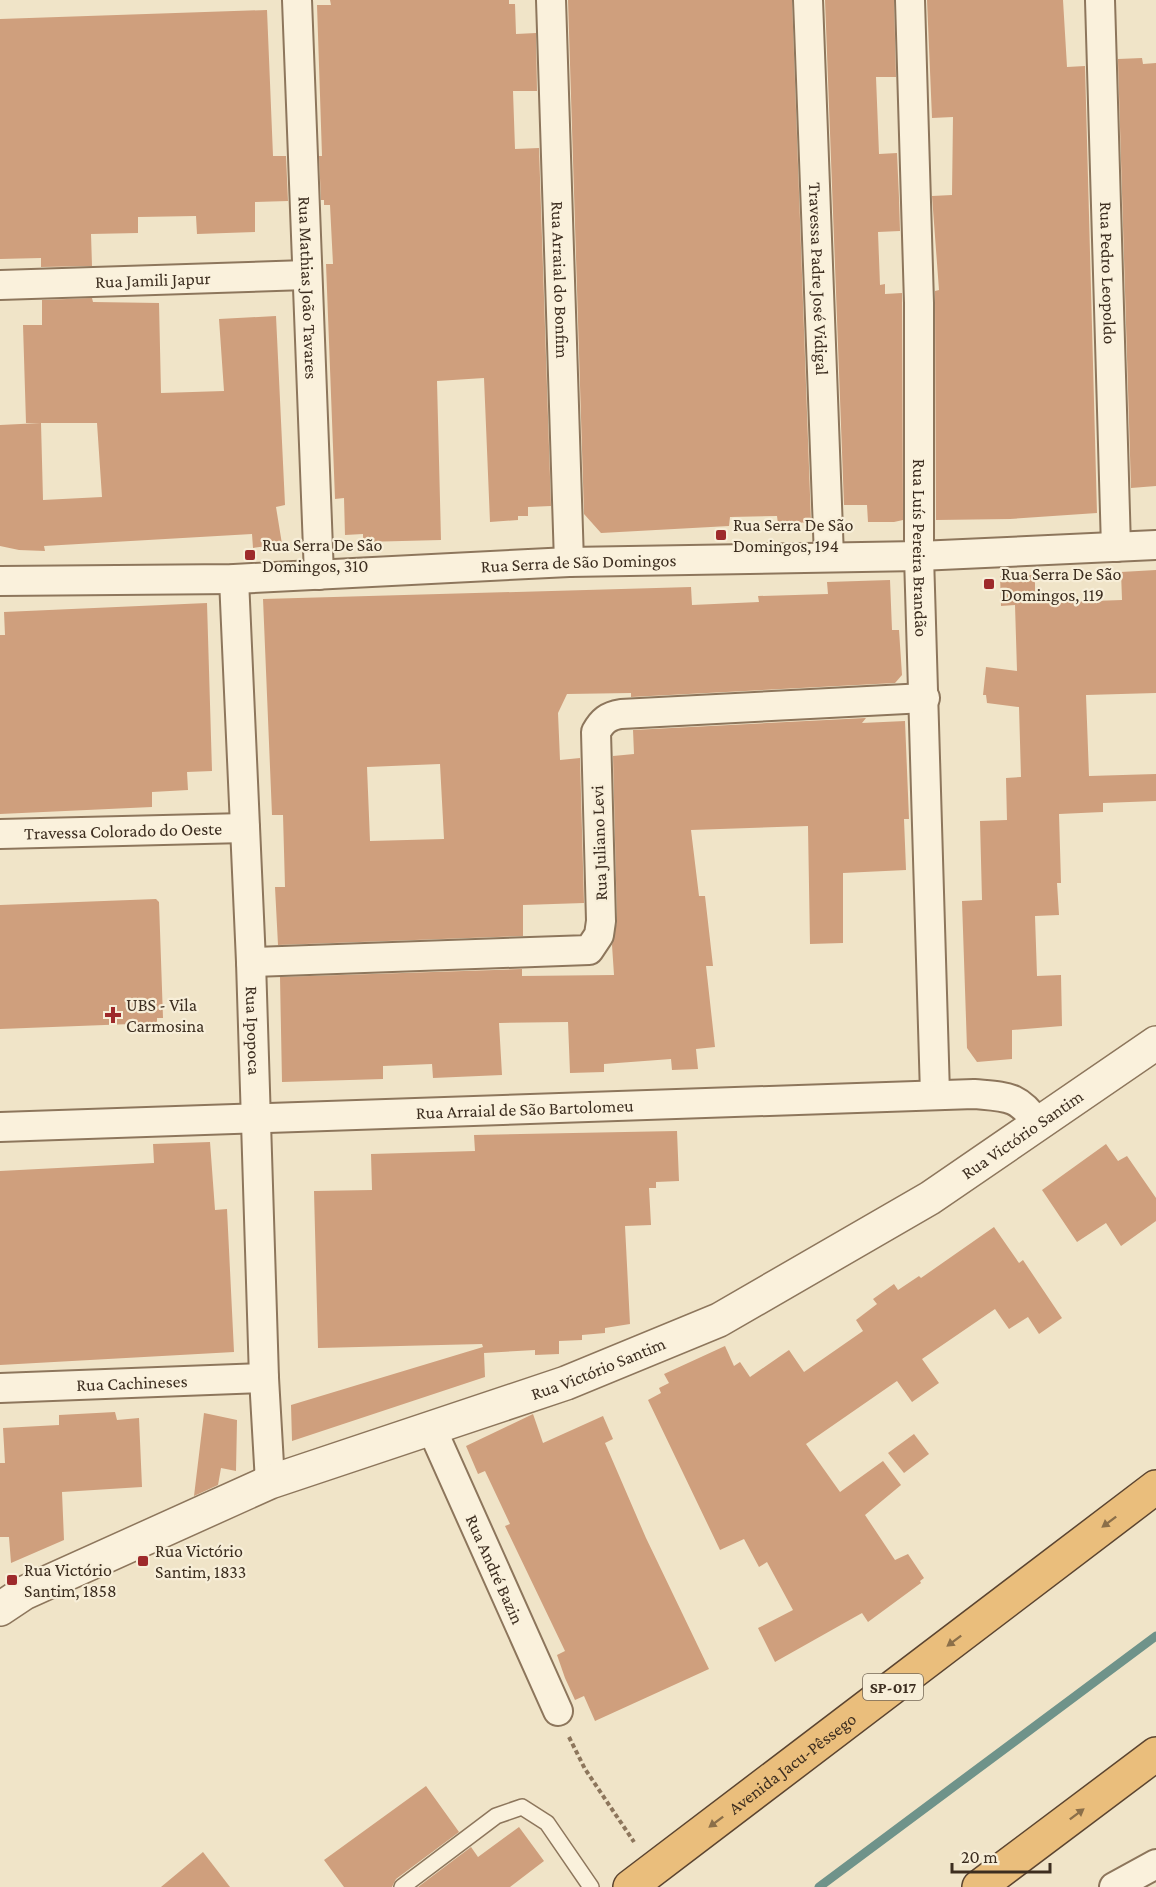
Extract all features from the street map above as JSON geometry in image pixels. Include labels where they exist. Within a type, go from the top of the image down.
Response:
[{"type":"highway","name":"Avenida Jacu-Pêssego","points":[[641,1879],[1156,1487]]},
{"type":"highway","points":[[979,1887],[1156,1754]]},
{"type":"street","name":"Rua Mathias João Tavares","points":[[297,0],[319,575]]},
{"type":"street","name":"Rua Arraial do Bonfim","points":[[551,0],[569,562]]},
{"type":"street","name":"Travessa Padre José Vidigal","points":[[808,0],[830,557]]},
{"type":"street","name":"Rua Luís Pereira Brandão","points":[[910,0],[919,303],[919,555],[935,1094]]},
{"type":"street","name":"Rua Pedro Leopoldo","points":[[1100,0],[1116,547]]},
{"type":"street","name":"Rua Jamili Japur","points":[[0,285],[306,275]]},
{"type":"street","name":"Rua Serra de São Domingos","points":[[0,582],[234,579],[569,562],[919,555],[1156,545]]},
{"type":"street","name":"Rua Ipopoca","points":[[234,579],[251,962],[264,1378],[270,1482]]},
{"type":"street","name":"Rua Juliano Levi","points":[[251,962],[589,950],[599,935],[601,921],[596,732],[601,722],[610,716],[621,714],[925,698]]},
{"type":"street","name":"Travessa Colorado do Oeste","points":[[0,834],[245,828]]},
{"type":"street","name":"Rua Victório Santim","points":[[0,1609],[24,1593],[270,1482],[567,1383],[719,1320],[930,1198],[1156,1043]]},
{"type":"street","name":"Rua Arraial de São Bartolomeu","points":[[0,1127],[935,1094],[1009,1097],[1025,1105],[1038,1124]]},
{"type":"street","name":"Rua Cachineses","points":[[0,1388],[264,1378]]},
{"type":"street","name":"Rua André Bazin","points":[[431,1428],[558,1711]]},
{"type":"street","points":[[1114,1887],[1156,1864]]},
{"type":"lane","points":[[402,1887],[496,1816],[522,1807],[547,1823],[591,1887]]},
{"type":"path","points":[[558,1711],[585,1769],[606,1797],[641,1879]]},
{"type":"building","points":[[330,0],[509,0],[509,4],[515,4],[516,34],[536,33],[537,91],[513,91],[515,149],[539,148],[551,506],[528,507],[528,516],[518,516],[518,520],[490,522],[484,378],[437,381],[441,540],[363,542],[363,534],[345,535],[344,498],[335,499],[326,264],[333,264],[330,205],[324,205],[324,200],[321,200],[319,156],[322,156],[317,5],[331,5]]},
{"type":"building","points":[[568,0],[792,0],[811,522],[778,524],[777,516],[730,517],[729,526],[601,533],[584,514]]},
{"type":"building","points":[[825,0],[894,0],[896,77],[876,77],[879,154],[897,153],[899,198],[900,231],[878,232],[880,285],[885,284],[885,294],[902,293],[903,520],[894,522],[868,522],[867,505],[844,505]]},
{"type":"building","points":[[927,0],[1063,0],[1067,67],[1085,66],[1097,513],[1010,519],[936,520],[935,291],[939,290],[932,196],[952,195],[953,117],[932,118]]},
{"type":"building","points":[[267,10],[273,156],[286,156],[288,201],[255,202],[255,232],[197,234],[196,216],[138,217],[138,233],[91,234],[92,266],[41,267],[41,258],[0,259],[0,19]]},
{"type":"building","points":[[1142,58],[1143,64],[1156,63],[1156,486],[1131,488],[1118,59]]},
{"type":"building","points":[[92,298],[93,302],[159,303],[161,393],[224,391],[219,319],[276,316],[285,505],[276,507],[282,544],[253,548],[252,534],[44,546],[45,551],[19,550],[0,546],[0,425],[41,423],[26,423],[23,325],[42,325],[42,300]],"holes":[[[41,423],[97,423],[102,497],[43,500]]]},
{"type":"building","points":[[1156,570],[1156,693],[1086,695],[1089,776],[1156,774],[1156,801],[1103,803],[1103,812],[1059,814],[1061,883],[1057,883],[1059,915],[1035,916],[1037,976],[1061,975],[1062,1026],[1012,1030],[1012,1059],[977,1062],[967,1048],[962,901],[982,900],[980,821],[1007,820],[1006,778],[1021,777],[1019,707],[987,703],[986,695],[983,695],[986,667],[1017,671],[1015,605],[1001,606],[1000,576],[1035,575],[1035,603],[1122,600],[1121,572]]},
{"type":"building","points":[[890,580],[892,630],[899,630],[902,675],[895,683],[631,697],[631,693],[567,694],[558,713],[560,760],[580,758],[584,903],[523,905],[523,936],[278,945],[275,887],[285,887],[283,815],[272,815],[263,599],[691,587],[692,605],[759,602],[758,596],[828,594],[827,582]],"holes":[[[440,764],[444,839],[370,841],[367,767]]]},
{"type":"building","points":[[207,603],[212,771],[187,772],[188,790],[152,792],[152,807],[0,814],[0,635],[5,635],[4,612]]},
{"type":"building","points":[[866,718],[862,723],[905,721],[909,819],[904,819],[906,870],[843,873],[843,943],[810,944],[808,826],[691,830],[699,896],[705,896],[713,966],[706,966],[715,1047],[696,1049],[698,1069],[672,1070],[671,1059],[604,1064],[604,1072],[570,1073],[568,1022],[499,1023],[502,1075],[433,1078],[432,1064],[383,1066],[383,1079],[282,1082],[280,977],[522,969],[522,976],[614,975],[612,945],[617,921],[613,756],[634,754],[633,730]]},
{"type":"building","points":[[156,899],[159,902],[163,1018],[157,1018],[157,1023],[0,1029],[0,905]]},
{"type":"building","points":[[677,1131],[679,1181],[656,1182],[656,1188],[649,1188],[651,1225],[625,1226],[630,1324],[605,1328],[605,1333],[582,1335],[582,1340],[559,1341],[559,1354],[535,1355],[535,1350],[484,1353],[485,1377],[292,1441],[291,1405],[483,1347],[482,1344],[318,1348],[314,1191],[372,1190],[371,1154],[475,1151],[474,1135]]},
{"type":"building","points":[[210,1142],[215,1210],[227,1209],[234,1352],[0,1365],[0,1171],[154,1163],[153,1144]]},
{"type":"building","points":[[1106,1144],[1118,1161],[1127,1156],[1156,1198],[1156,1221],[1121,1246],[1106,1223],[1077,1242],[1042,1190]]},
{"type":"building","points":[[994,1227],[1019,1263],[1023,1260],[1062,1318],[1039,1334],[1028,1317],[1009,1329],[995,1309],[922,1359],[939,1383],[912,1402],[897,1381],[806,1444],[840,1492],[883,1461],[901,1485],[865,1515],[895,1560],[908,1554],[924,1578],[920,1581],[921,1583],[868,1622],[862,1613],[775,1662],[758,1628],[793,1610],[767,1562],[759,1567],[744,1539],[720,1550],[648,1400],[661,1393],[659,1388],[669,1383],[664,1374],[725,1346],[734,1366],[740,1362],[750,1377],[789,1350],[804,1372],[863,1331],[856,1320],[877,1304],[873,1299],[894,1284],[898,1290],[919,1276],[921,1278]]},
{"type":"building","points":[[115,1412],[117,1420],[139,1418],[142,1487],[62,1492],[64,1540],[11,1563],[9,1537],[0,1537],[0,1463],[5,1463],[3,1428],[59,1425],[59,1415]]},
{"type":"building","points":[[204,1413],[237,1420],[236,1471],[221,1468],[218,1485],[194,1496]]},
{"type":"building","points":[[533,1414],[543,1443],[603,1416],[613,1439],[605,1443],[646,1538],[709,1669],[595,1721],[584,1696],[575,1700],[557,1655],[565,1651],[505,1526],[510,1524],[485,1471],[478,1474],[466,1446]]},
{"type":"building","points":[[914,1434],[929,1454],[904,1473],[888,1453]]},
{"type":"building","points":[[426,1786],[459,1832],[396,1879],[392,1887],[344,1887],[324,1860]]},
{"type":"building","points":[[519,1827],[544,1861],[510,1887],[418,1887],[471,1847],[478,1857]]},
{"type":"building","points":[[203,1852],[230,1887],[161,1887]]},
{"type":"waterway","points":[[819,1887],[1156,1636]]},
{"type":"place","name":"Rua Serra De São Domingos, 194","points":[[721,535]]},
{"type":"place","name":"Rua Serra De São Domingos, 310","points":[[250,555]]},
{"type":"place","name":"Rua Serra De São Domingos, 119","points":[[989,584]]},
{"type":"place","name":"UBS - Vila Carmosina","points":[[113,1015]]},
{"type":"place","name":"Rua Victório Santim, 1833","points":[[143,1561]]},
{"type":"place","name":"Rua Victório Santim, 1858","points":[[12,1580]]}]
